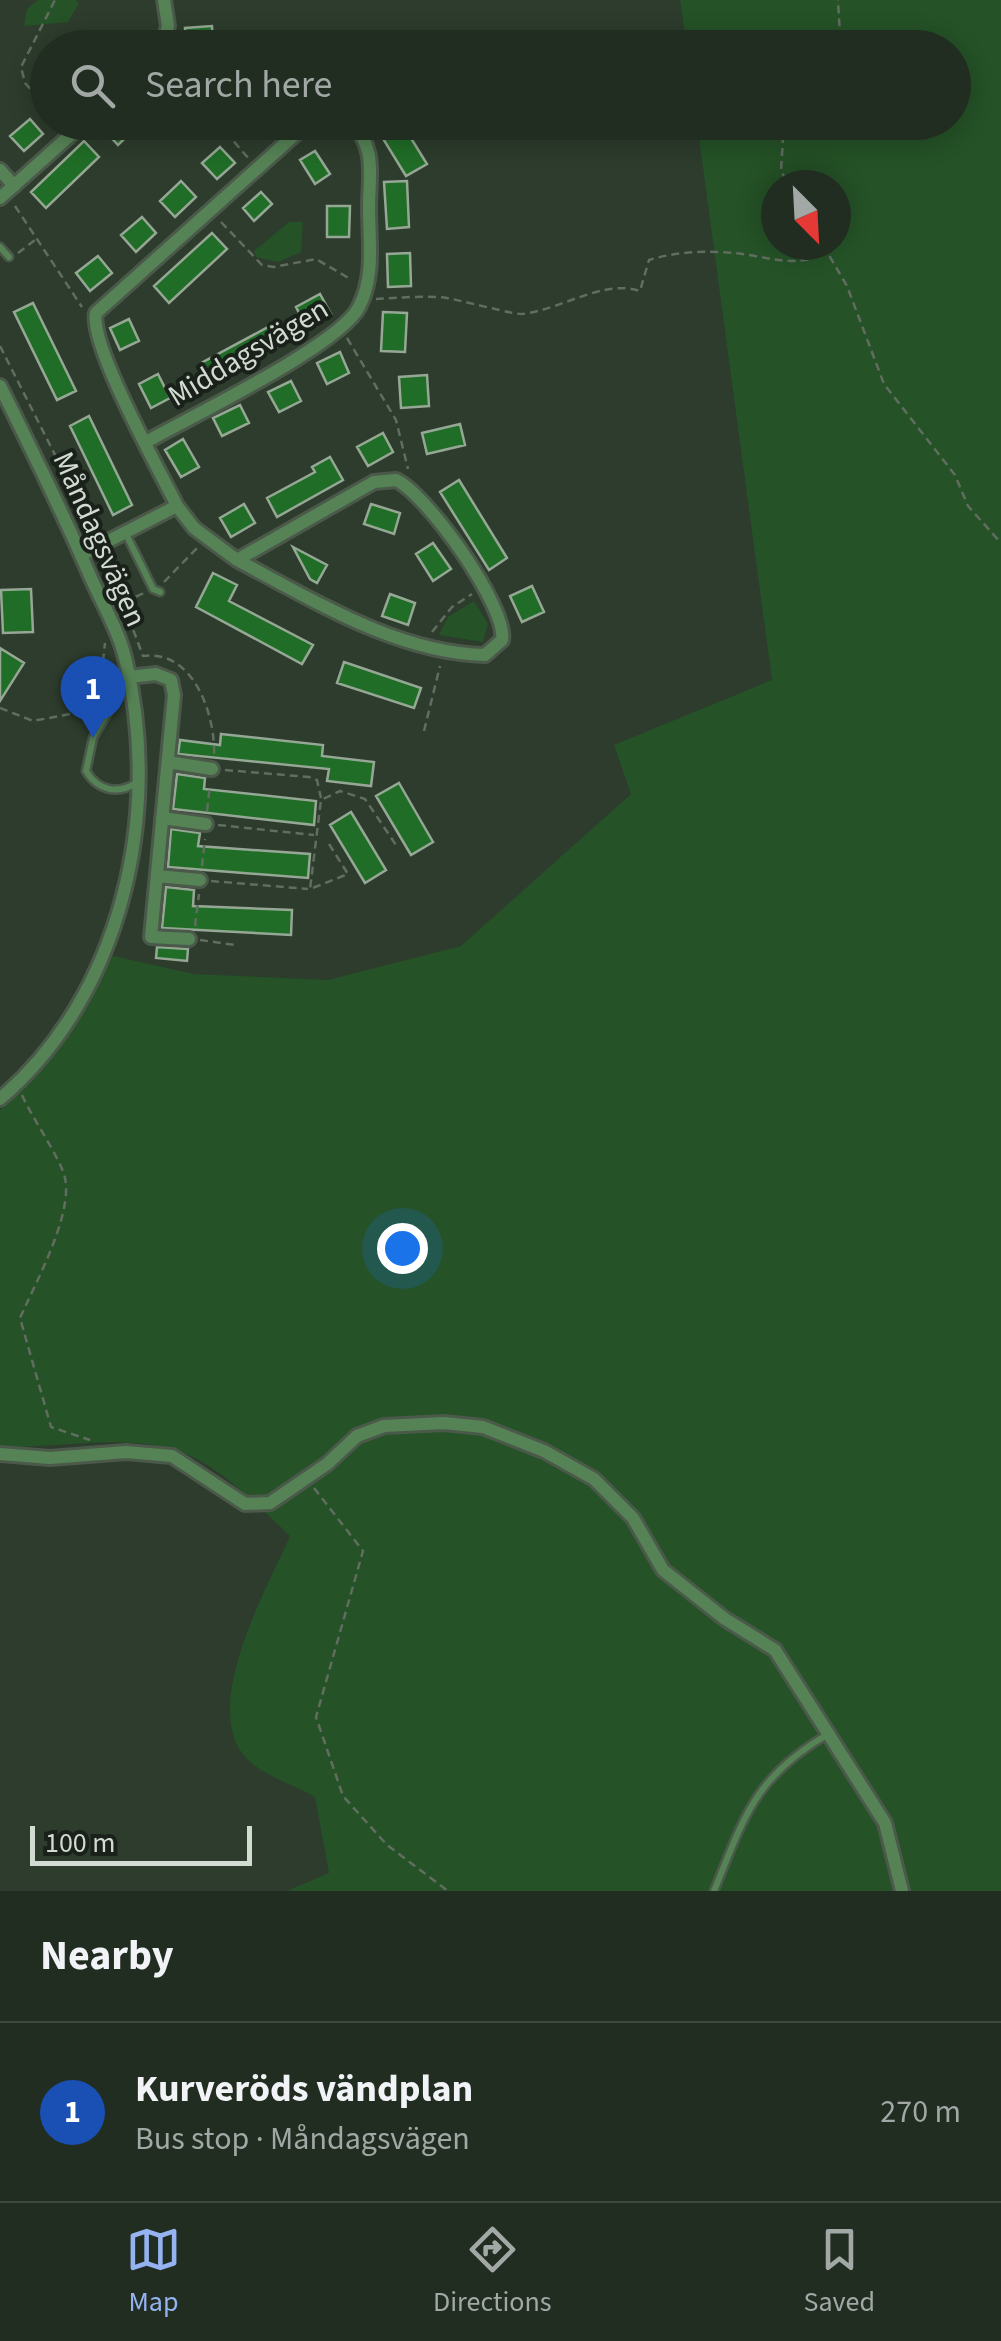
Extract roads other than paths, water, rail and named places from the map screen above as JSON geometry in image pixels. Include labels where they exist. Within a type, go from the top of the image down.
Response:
[{"type":"street","points":[[164,0],[167,30]]},
{"type":"street","points":[[0,170],[6,192],[65,140]]},
{"type":"street","name":"Middagsvägen","points":[[237,560],[374,482],[404,483],[428,505],[500,615],[502,640],[485,655],[426,646],[328,608],[237,560],[206,539],[177,506],[94,324],[96,313],[289,140]]},
{"type":"street","name":"Middagsvägen","points":[[146,442],[352,318],[364,294],[372,160],[365,140]]},
{"type":"street","name":"Måndagsvägen","points":[[0,386],[118,639],[128,677],[140,811],[128,888],[70,1018],[18,1084],[0,1100]]},
{"type":"street","points":[[81,555],[177,506]]},
{"type":"street","points":[[128,677],[156,674],[172,680],[174,695],[151,937],[189,939]]},
{"type":"street","points":[[168,762],[212,769]]},
{"type":"street","points":[[162,818],[206,824]]},
{"type":"street","points":[[157,876],[200,880]]},
{"type":"street","points":[[0,1454],[50,1458],[126,1452],[172,1456],[245,1504],[270,1503],[307,1479],[358,1436],[384,1426],[444,1423],[483,1428],[544,1450],[594,1480],[633,1518],[663,1570],[725,1619],[775,1650],[886,1823],[902,1891]]},
{"type":"lane","points":[[0,247],[10,257]]},
{"type":"lane","points":[[126,532],[157,590]]},
{"type":"lane","points":[[128,677],[93,738],[86,771],[93,783],[110,790],[126,790],[138,782]]},
{"type":"lane","points":[[714,1891],[745,1815],[764,1782],[791,1755],[831,1732]]},
{"type":"place","name":"Kurveröds vändplan","points":[[93,738]]}]
